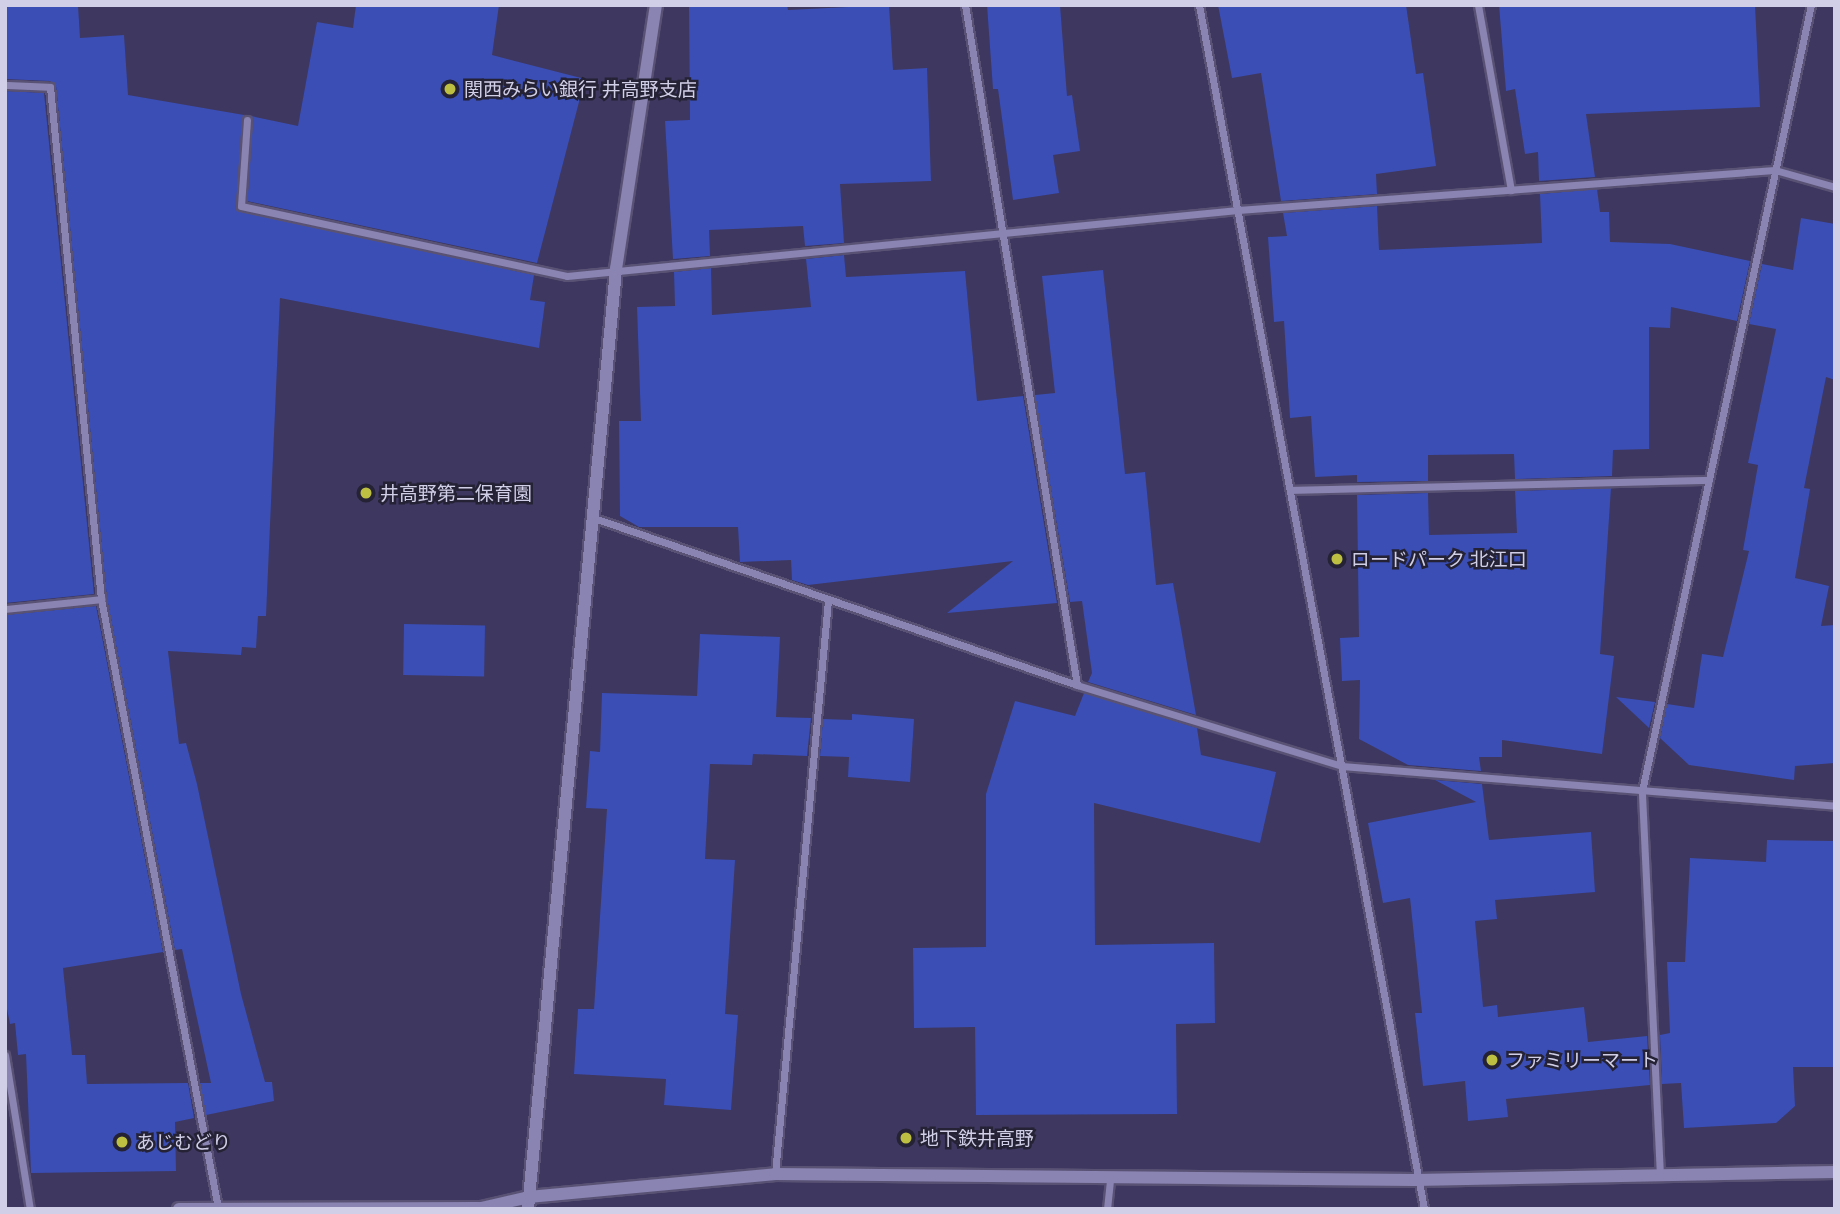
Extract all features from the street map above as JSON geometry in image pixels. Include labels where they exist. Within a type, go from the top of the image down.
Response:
[{"type":"street","points":[[528,1203],[616,269],[656,5]]},
{"type":"street","points":[[965,5],[1006,234],[1077,685]]},
{"type":"street","points":[[1199,5],[1342,766],[1415,1180],[1424,1209]]},
{"type":"street","points":[[1478,5],[1511,190]]},
{"type":"street","points":[[1660,1176],[1642,791],[1811,5]]},
{"type":"street","points":[[5,85],[50,87],[102,599],[219,1208]]},
{"type":"street","points":[[247,120],[241,206],[566,276],[1238,210],[1775,170],[1835,187]]},
{"type":"street","points":[[1290,490],[1709,480]]},
{"type":"street","points":[[594,518],[1077,685],[1342,766],[1835,806]]},
{"type":"street","points":[[5,609],[102,599]]},
{"type":"street","points":[[775,1174],[828,600]]},
{"type":"street","points":[[5,1055],[30,1209]]},
{"type":"street","points":[[179,1209],[481,1208],[775,1174],[1110,1180],[1415,1180],[1835,1172]]},
{"type":"street","points":[[1107,1209],[1110,1180]]},
{"type":"building","points":[[5,5],[78,5],[80,38],[124,35],[128,95],[244,115],[238,211],[534,275],[530,300],[545,302],[539,348],[280,298],[266,616],[258,616],[256,648],[242,647],[241,655],[168,651],[179,744],[186,743],[197,784],[241,994],[265,1082],[272,1082],[274,1101],[206,1115],[200,1083],[211,1083],[182,949],[175,950],[107,598],[56,86],[50,81],[5,79]]},
{"type":"building","points":[[356,5],[499,5],[492,55],[585,79],[537,263],[247,201],[251,116],[298,126],[317,22],[353,28]]},
{"type":"building","points":[[689,5],[787,5],[788,10],[889,5],[893,70],[927,68],[931,181],[840,184],[844,243],[805,246],[803,226],[709,230],[710,256],[673,259],[665,121],[690,120]]},
{"type":"building","points":[[987,5],[1060,5],[1067,96],[1072,95],[1080,151],[1053,155],[1059,193],[1013,200],[998,89],[993,89]]},
{"type":"building","points":[[1218,5],[1406,5],[1416,74],[1423,73],[1436,166],[1376,174],[1377,194],[1281,201],[1261,73],[1232,78]]},
{"type":"building","points":[[1499,5],[1755,5],[1760,107],[1586,114],[1595,177],[1539,181],[1538,152],[1525,154],[1515,89],[1506,91]]},
{"type":"building","points":[[5,91],[44,93],[94,594],[5,603]]},
{"type":"building","points":[[1597,189],[1600,212],[1609,212],[1610,242],[1670,244],[1750,261],[1737,321],[1671,307],[1670,328],[1649,327],[1649,449],[1613,450],[1612,476],[1515,479],[1514,454],[1428,455],[1428,481],[1357,482],[1357,475],[1315,477],[1311,416],[1290,418],[1284,321],[1274,322],[1268,237],[1287,236],[1283,213],[1377,206],[1379,250],[1542,243],[1540,194]]},
{"type":"building","points":[[1801,218],[1835,224],[1835,380],[1826,377],[1804,488],[1810,489],[1795,578],[1829,586],[1821,626],[1835,625],[1835,763],[1795,766],[1794,780],[1689,765],[1660,738],[1667,704],[1694,708],[1702,654],[1723,657],[1749,551],[1743,550],[1758,465],[1748,463],[1776,329],[1749,324],[1762,264],[1793,270]]},
{"type":"building","points":[[844,255],[846,277],[965,271],[977,401],[1023,396],[1057,603],[947,613],[1013,561],[808,585],[792,580],[791,560],[740,562],[738,527],[639,527],[620,516],[619,421],[641,421],[637,307],[675,306],[674,272],[711,268],[712,315],[811,307],[806,259]]},
{"type":"building","points":[[1103,270],[1125,474],[1145,472],[1156,585],[1173,583],[1196,715],[1088,682],[1092,673],[1082,601],[1070,602],[1035,395],[1055,393],[1042,276]]},
{"type":"building","points":[[1611,488],[1600,654],[1614,656],[1602,754],[1502,740],[1502,757],[1479,757],[1481,771],[1408,765],[1359,739],[1360,680],[1342,681],[1340,638],[1359,637],[1357,495],[1428,493],[1429,535],[1517,533],[1515,491]]},
{"type":"building","points":[[96,606],[163,952],[63,968],[72,1055],[85,1055],[87,1084],[188,1083],[194,1118],[175,1122],[176,1171],[31,1173],[26,1054],[18,1055],[15,1023],[10,1024],[5,999],[5,615]]},
{"type":"building","points":[[404,624],[485,625],[484,676],[403,675]]},
{"type":"building","points":[[700,634],[780,637],[776,717],[811,718],[807,756],[753,754],[752,765],[710,764],[705,859],[735,860],[725,1014],[738,1015],[731,1110],[664,1105],[666,1079],[574,1074],[578,1009],[594,1009],[607,809],[586,808],[590,751],[600,752],[602,693],[697,696]]},
{"type":"building","points":[[1084,693],[1197,728],[1201,755],[1276,772],[1260,843],[1094,803],[1095,945],[1214,943],[1215,1023],[1176,1024],[1177,1114],[976,1115],[975,1027],[914,1028],[913,948],[986,947],[986,794],[1015,701],[1075,716]]},
{"type":"building","points":[[1616,697],[1655,702],[1649,728]]},
{"type":"building","points":[[852,714],[914,719],[910,782],[848,777],[849,757],[820,756],[823,719],[852,720]]},
{"type":"building","points":[[1435,780],[1482,784],[1489,840],[1591,832],[1595,892],[1495,900],[1497,919],[1475,921],[1483,1007],[1497,1005],[1498,1017],[1584,1007],[1588,1042],[1647,1036],[1650,1085],[1506,1099],[1508,1117],[1468,1121],[1465,1081],[1423,1086],[1415,1013],[1422,1013],[1410,898],[1383,903],[1368,823],[1476,802]]},
{"type":"building","points":[[1767,840],[1835,841],[1835,1067],[1793,1067],[1795,1106],[1776,1123],[1684,1128],[1681,1083],[1662,1084],[1660,1035],[1670,1033],[1667,962],[1685,962],[1690,858],[1766,862]]},
{"type":"place","name":"関西みらい銀行 井高野支店","points":[[450,89]]},
{"type":"place","name":"井高野第二保育園","points":[[366,493]]},
{"type":"place","name":"ロードパーク 北江口","points":[[1337,559]]},
{"type":"place","name":"ファミリーマート","points":[[1492,1060]]},
{"type":"place","name":"地下鉄井高野","points":[[906,1138]]},
{"type":"place","name":"あじむどり","points":[[122,1142]]}]
